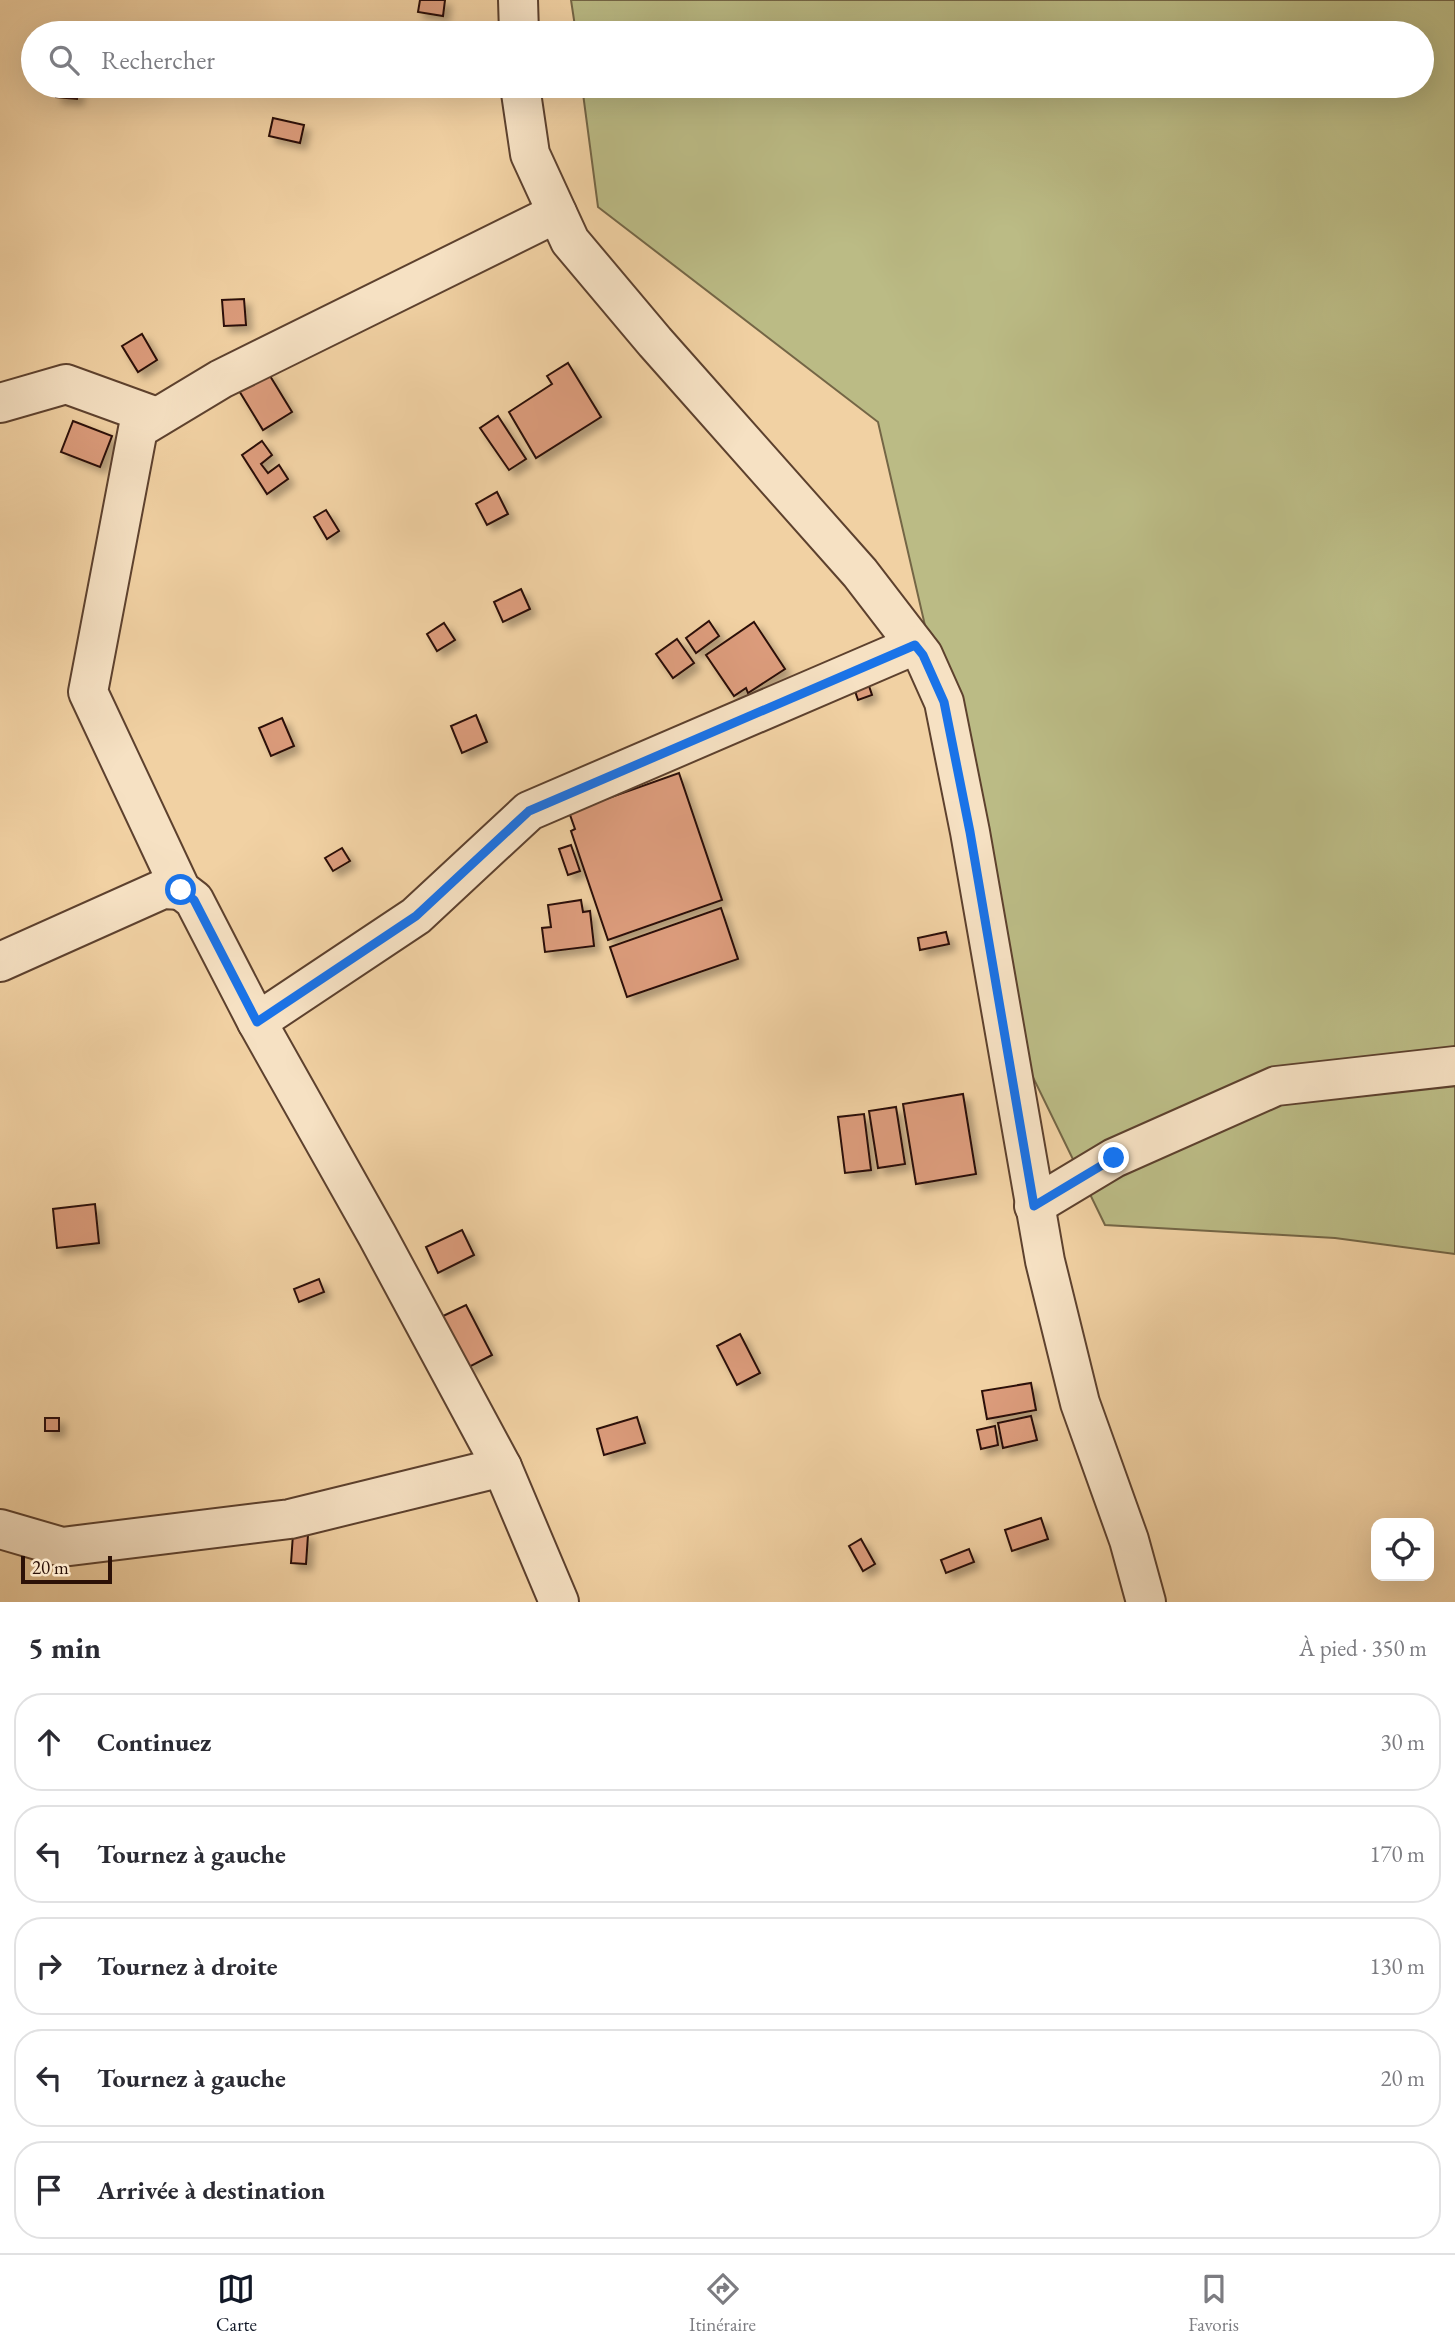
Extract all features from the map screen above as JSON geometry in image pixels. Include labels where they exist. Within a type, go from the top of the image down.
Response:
[{"type":"street","points":[[518,0],[519,21]]},
{"type":"street","points":[[522,98],[530,154],[570,241],[655,342],[860,573],[923,655],[944,702],[972,846],[1034,1206],[1080,1403],[1129,1541],[1146,1602]]},
{"type":"street","points":[[557,213],[221,379],[138,429],[88,692],[181,890],[194,900],[257,1022],[377,1235],[502,1467],[559,1602]]},
{"type":"street","points":[[0,402],[66,384],[157,417]]},
{"type":"street","points":[[257,1022],[416,916],[529,811],[915,645]]},
{"type":"street","points":[[0,962],[163,889],[181,890]]},
{"type":"street","points":[[1034,1206],[1114,1158],[1276,1086],[1455,1066]]},
{"type":"street","points":[[0,1529],[62,1547],[290,1519],[502,1467]]},
{"type":"green space","points":[[571,0],[1455,0],[1455,1254],[1335,1238],[1105,1225],[1026,1063],[878,422],[598,207],[584,98],[1434,98],[1434,21],[574,21]]},
{"type":"building","points":[[420,0],[445,0],[443,16],[418,12]]},
{"type":"building","points":[[273,118],[304,125],[300,143],[269,136]]},
{"type":"building","points":[[244,299],[246,325],[224,326],[222,300]]},
{"type":"building","points":[[142,334],[157,360],[138,372],[122,346]]},
{"type":"building","points":[[568,363],[601,417],[536,458],[509,412],[552,384],[547,376]]},
{"type":"building","points":[[267,371],[292,412],[263,430],[238,389]]},
{"type":"building","points":[[498,416],[526,459],[509,470],[480,428]]},
{"type":"building","points":[[73,421],[112,436],[100,467],[61,452]]},
{"type":"building","points":[[262,441],[272,455],[261,464],[268,473],[279,465],[288,479],[267,494],[242,455]]},
{"type":"building","points":[[497,492],[508,514],[487,525],[476,504]]},
{"type":"building","points":[[326,510],[339,531],[327,539],[314,517]]},
{"type":"building","points":[[521,589],[530,609],[503,622],[494,602]]},
{"type":"building","points":[[709,621],[719,636],[696,653],[686,638]]},
{"type":"building","points":[[754,622],[785,669],[748,693],[746,688],[734,696],[706,655]]},
{"type":"building","points":[[444,623],[455,640],[437,651],[427,634]]},
{"type":"building","points":[[677,639],[694,663],[673,678],[656,654]]},
{"type":"building","points":[[868,683],[872,695],[858,700],[854,688]]},
{"type":"building","points":[[476,715],[487,742],[462,753],[451,726]]},
{"type":"building","points":[[282,718],[294,746],[271,756],[259,728]]},
{"type":"building","points":[[679,773],[722,900],[608,940],[571,831],[575,829],[569,812]]},
{"type":"building","points":[[571,845],[580,871],[568,875],[559,849]]},
{"type":"building","points":[[342,848],[350,861],[333,871],[325,858]]},
{"type":"building","points":[[581,900],[583,912],[590,911],[594,946],[545,952],[542,928],[551,927],[548,905]]},
{"type":"building","points":[[721,908],[738,959],[627,997],[610,947]]},
{"type":"building","points":[[946,932],[949,944],[920,950],[918,938]]},
{"type":"building","points":[[963,1094],[976,1174],[916,1184],[903,1104]]},
{"type":"building","points":[[896,1107],[905,1164],[878,1168],[869,1111]]},
{"type":"building","points":[[864,1114],[871,1170],[845,1173],[838,1117]]},
{"type":"building","points":[[95,1204],[99,1243],[57,1248],[53,1209]]},
{"type":"building","points":[[462,1230],[474,1255],[438,1273],[426,1247]]},
{"type":"building","points":[[319,1279],[324,1292],[299,1302],[294,1289]]},
{"type":"building","points":[[466,1305],[492,1355],[467,1368],[441,1317]]},
{"type":"building","points":[[740,1334],[760,1373],[737,1385],[717,1346]]},
{"type":"building","points":[[1031,1383],[1036,1410],[987,1419],[982,1391]]},
{"type":"building","points":[[1031,1416],[1037,1440],[1003,1448],[998,1423]]},
{"type":"building","points":[[637,1417],[645,1443],[604,1455],[597,1429]]},
{"type":"building","points":[[45,1418],[59,1418],[59,1431],[45,1431]]},
{"type":"building","points":[[995,1426],[998,1445],[981,1449],[977,1430]]},
{"type":"building","points":[[1041,1518],[1048,1539],[1012,1551],[1005,1530]]},
{"type":"building","points":[[293,1534],[308,1535],[306,1564],[291,1563]]},
{"type":"building","points":[[861,1539],[875,1564],[863,1571],[849,1546]]},
{"type":"building","points":[[969,1549],[974,1562],[946,1573],[941,1560]]},
{"type":"route","points":[[181,890],[194,900],[257,1022],[416,916],[529,811],[915,645],[923,655],[944,702],[970,832],[1034,1206],[1114,1158]]}]
